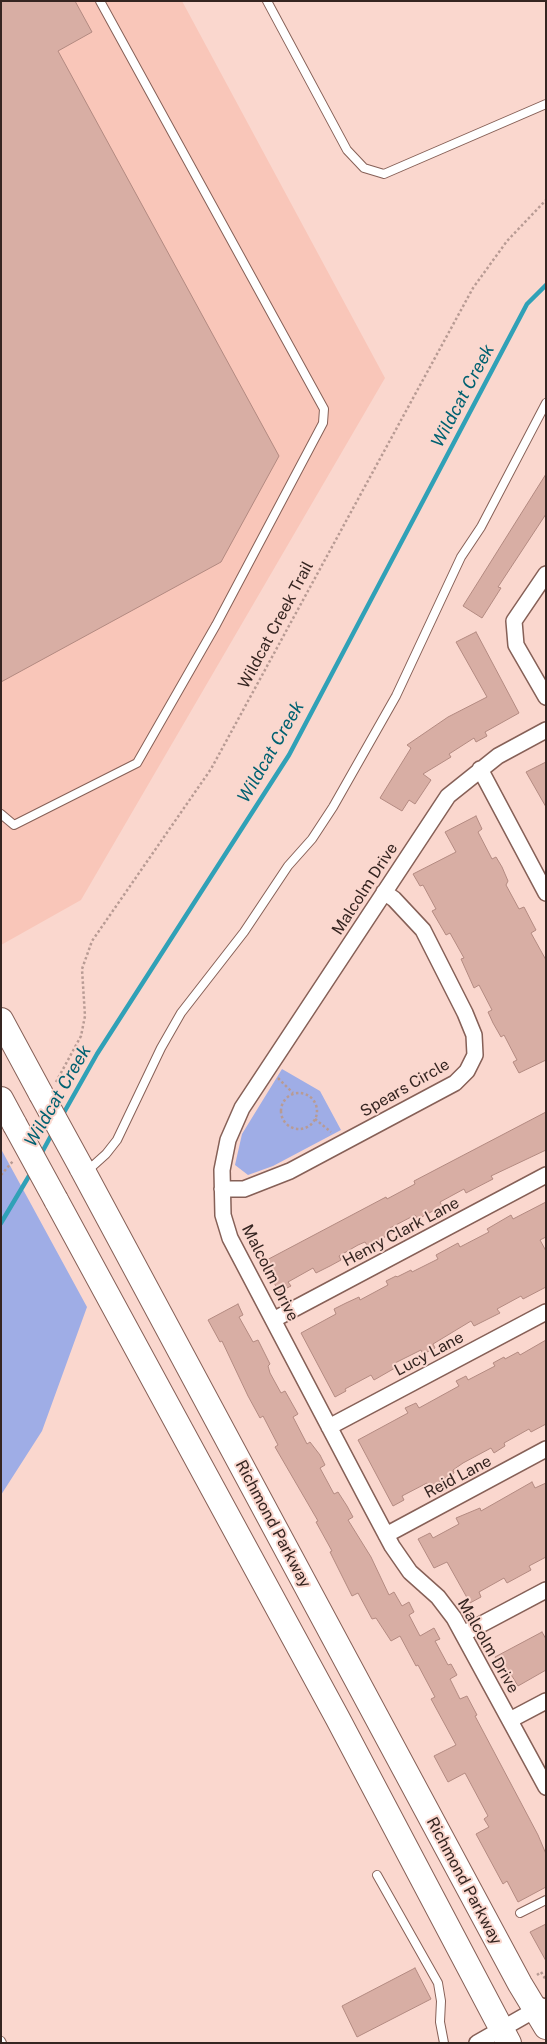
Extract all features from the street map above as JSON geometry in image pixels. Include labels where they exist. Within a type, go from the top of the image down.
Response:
[{"type":"highway","name":"Richmond Parkway","points":[[1,1020],[542,2014]]},
{"type":"highway","points":[[1,1099],[506,2035]]},
{"type":"street","points":[[546,574],[514,621],[516,645],[546,697]]},
{"type":"street","name":"Malcolm Drive","points":[[546,730],[498,756],[448,796],[242,1108],[228,1140],[222,1170],[223,1215],[230,1238],[329,1427],[386,1535],[410,1572],[438,1597],[463,1634],[546,1787]]},
{"type":"street","points":[[480,769],[546,893]]},
{"type":"street","name":"Spears Circle","points":[[222,1189],[244,1189],[268,1181],[455,1083],[467,1071],[475,1055],[474,1035],[465,1012],[424,930],[394,899],[384,892]]},
{"type":"street","name":"Henry Clark Lane","points":[[273,1320],[546,1174]]},
{"type":"street","name":"Lucy Lane","points":[[329,1427],[546,1312]]},
{"type":"street","name":"Reid Lane","points":[[386,1535],[546,1450]]},
{"type":"street","points":[[463,1634],[546,1590]]},
{"type":"street","points":[[510,1720],[546,1701]]},
{"type":"street","points":[[477,2043],[506,2035],[542,2014]]},
{"type":"lane","points":[[1,814],[14,825],[137,763],[216,625],[323,423],[324,409],[100,1]]},
{"type":"lane","points":[[267,1],[347,150],[364,168],[384,174],[546,104]]},
{"type":"lane","points":[[83,1170],[106,1154],[117,1140],[161,1048],[181,1013],[244,932],[288,866],[312,839],[333,807],[396,696],[461,557],[481,527],[546,403]]},
{"type":"lane","points":[[377,1875],[438,1983],[444,2043]]},
{"type":"lane","points":[[520,1913],[546,1900]]},
{"type":"path","name":"Wildcat Creek Trail","points":[[61,1072],[81,1036],[85,1016],[82,969],[92,941],[211,769],[474,288],[507,242],[546,200]]},
{"type":"path","points":[[267,1069],[293,1093]]},
{"type":"path","points":[[299,1092],[311,1097],[317,1107],[315,1119],[311,1124],[299,1129],[287,1125],[281,1114],[283,1102],[293,1093],[299,1092]]},
{"type":"path","points":[[315,1119],[326,1127],[340,1144]]},
{"type":"path","points":[[1,1175],[11,1166]]},
{"type":"shaded area","points":[[1,1],[182,1],[385,378],[81,900],[1,945]]},
{"type":"shaded area","points":[[282,1069],[320,1091],[341,1130],[273,1166],[248,1175],[235,1165],[242,1134]]},
{"type":"shaded area","points":[[1,1149],[87,1307],[42,1431],[1,1495]]},
{"type":"building","points":[[1,1],[75,1],[92,32],[58,51],[279,456],[221,562],[1,682]]},
{"type":"building","points":[[546,474],[546,514],[498,587],[501,588],[482,618],[463,606]]},
{"type":"building","points":[[476,632],[519,713],[485,732],[487,736],[476,742],[474,738],[449,754],[451,757],[423,774],[431,780],[415,804],[409,800],[402,811],[380,798],[411,748],[407,745],[448,717],[487,697],[456,642]]},
{"type":"building","points":[[546,762],[546,807],[526,772]]},
{"type":"building","points":[[476,816],[482,829],[478,832],[492,859],[496,857],[502,867],[508,881],[506,885],[519,909],[524,907],[536,930],[531,933],[546,960],[546,1060],[519,1073],[513,1062],[517,1060],[504,1035],[501,1037],[493,1023],[488,1012],[492,1010],[479,985],[474,988],[461,959],[464,958],[450,933],[446,935],[432,911],[436,909],[423,885],[420,886],[413,874],[456,852],[445,832]]},
{"type":"building","points":[[546,1112],[546,1150],[491,1176],[493,1179],[466,1193],[464,1189],[440,1202],[442,1206],[418,1219],[415,1215],[390,1228],[392,1233],[381,1239],[367,1245],[365,1242],[358,1245],[339,1256],[341,1260],[330,1266],[316,1273],[313,1268],[288,1282],[291,1286],[279,1292],[263,1262],[386,1197],[387,1199],[415,1184],[414,1181]]},
{"type":"building","points":[[546,1202],[546,1237],[540,1240],[546,1251],[546,1287],[523,1299],[521,1296],[497,1309],[500,1313],[474,1326],[471,1321],[433,1344],[435,1348],[423,1354],[421,1350],[393,1364],[395,1368],[374,1380],[371,1375],[345,1389],[346,1391],[335,1397],[301,1333],[336,1314],[334,1309],[359,1297],[360,1300],[388,1285],[386,1281],[411,1270],[412,1272],[438,1259],[436,1255],[458,1243],[460,1247],[489,1232],[487,1229],[511,1215],[513,1219]]},
{"type":"building","points":[[238,1304],[243,1315],[239,1317],[253,1342],[258,1340],[270,1364],[268,1366],[270,1373],[281,1393],[285,1391],[298,1414],[293,1417],[307,1444],[310,1442],[320,1455],[325,1465],[320,1468],[334,1494],[338,1492],[353,1517],[348,1520],[371,1557],[389,1595],[394,1592],[402,1606],[409,1602],[414,1612],[409,1615],[420,1636],[434,1628],[440,1639],[435,1641],[448,1665],[451,1664],[457,1675],[450,1679],[460,1699],[467,1696],[477,1715],[475,1716],[538,1835],[546,1854],[546,1887],[518,1902],[507,1881],[503,1884],[476,1834],[489,1827],[484,1819],[488,1816],[465,1773],[448,1782],[434,1756],[456,1745],[431,1699],[435,1697],[418,1665],[416,1666],[400,1636],[391,1641],[376,1618],[372,1619],[358,1593],[352,1596],[330,1552],[332,1551],[316,1522],[318,1521],[275,1447],[278,1445],[263,1416],[260,1418],[248,1396],[222,1341],[220,1342],[208,1320]]},
{"type":"building","points":[[546,1340],[546,1424],[531,1432],[529,1429],[504,1443],[505,1446],[494,1453],[491,1448],[463,1463],[453,1470],[454,1473],[430,1487],[427,1483],[402,1496],[404,1500],[393,1506],[358,1440],[408,1413],[405,1408],[416,1403],[419,1408],[459,1386],[456,1381],[466,1376],[468,1380],[495,1366],[493,1363],[504,1357],[505,1359],[518,1352],[520,1355]]},
{"type":"building","points":[[532,1482],[535,1488],[546,1483],[546,1557],[529,1566],[531,1570],[507,1583],[504,1578],[479,1592],[481,1597],[470,1603],[447,1562],[434,1568],[418,1539],[430,1533],[433,1538],[459,1524],[456,1518],[480,1508],[481,1511]]},
{"type":"building","points":[[542,1632],[546,1639],[546,1670],[518,1686],[512,1676],[507,1679],[495,1657]]},
{"type":"building","points":[[546,1924],[546,1961],[530,1932]]},
{"type":"building","points":[[415,1968],[431,1999],[357,2037],[342,2006]]},
{"type":"waterway","name":"Wildcat Creek","points":[[62,1116],[97,1054],[289,755],[527,304],[546,285]]},
{"type":"waterway","name":"Wildcat Creek","points":[[40,1156],[53,1132]]},
{"type":"waterway","name":"Wildcat Creek","points":[[1,1223],[32,1171]]}]
